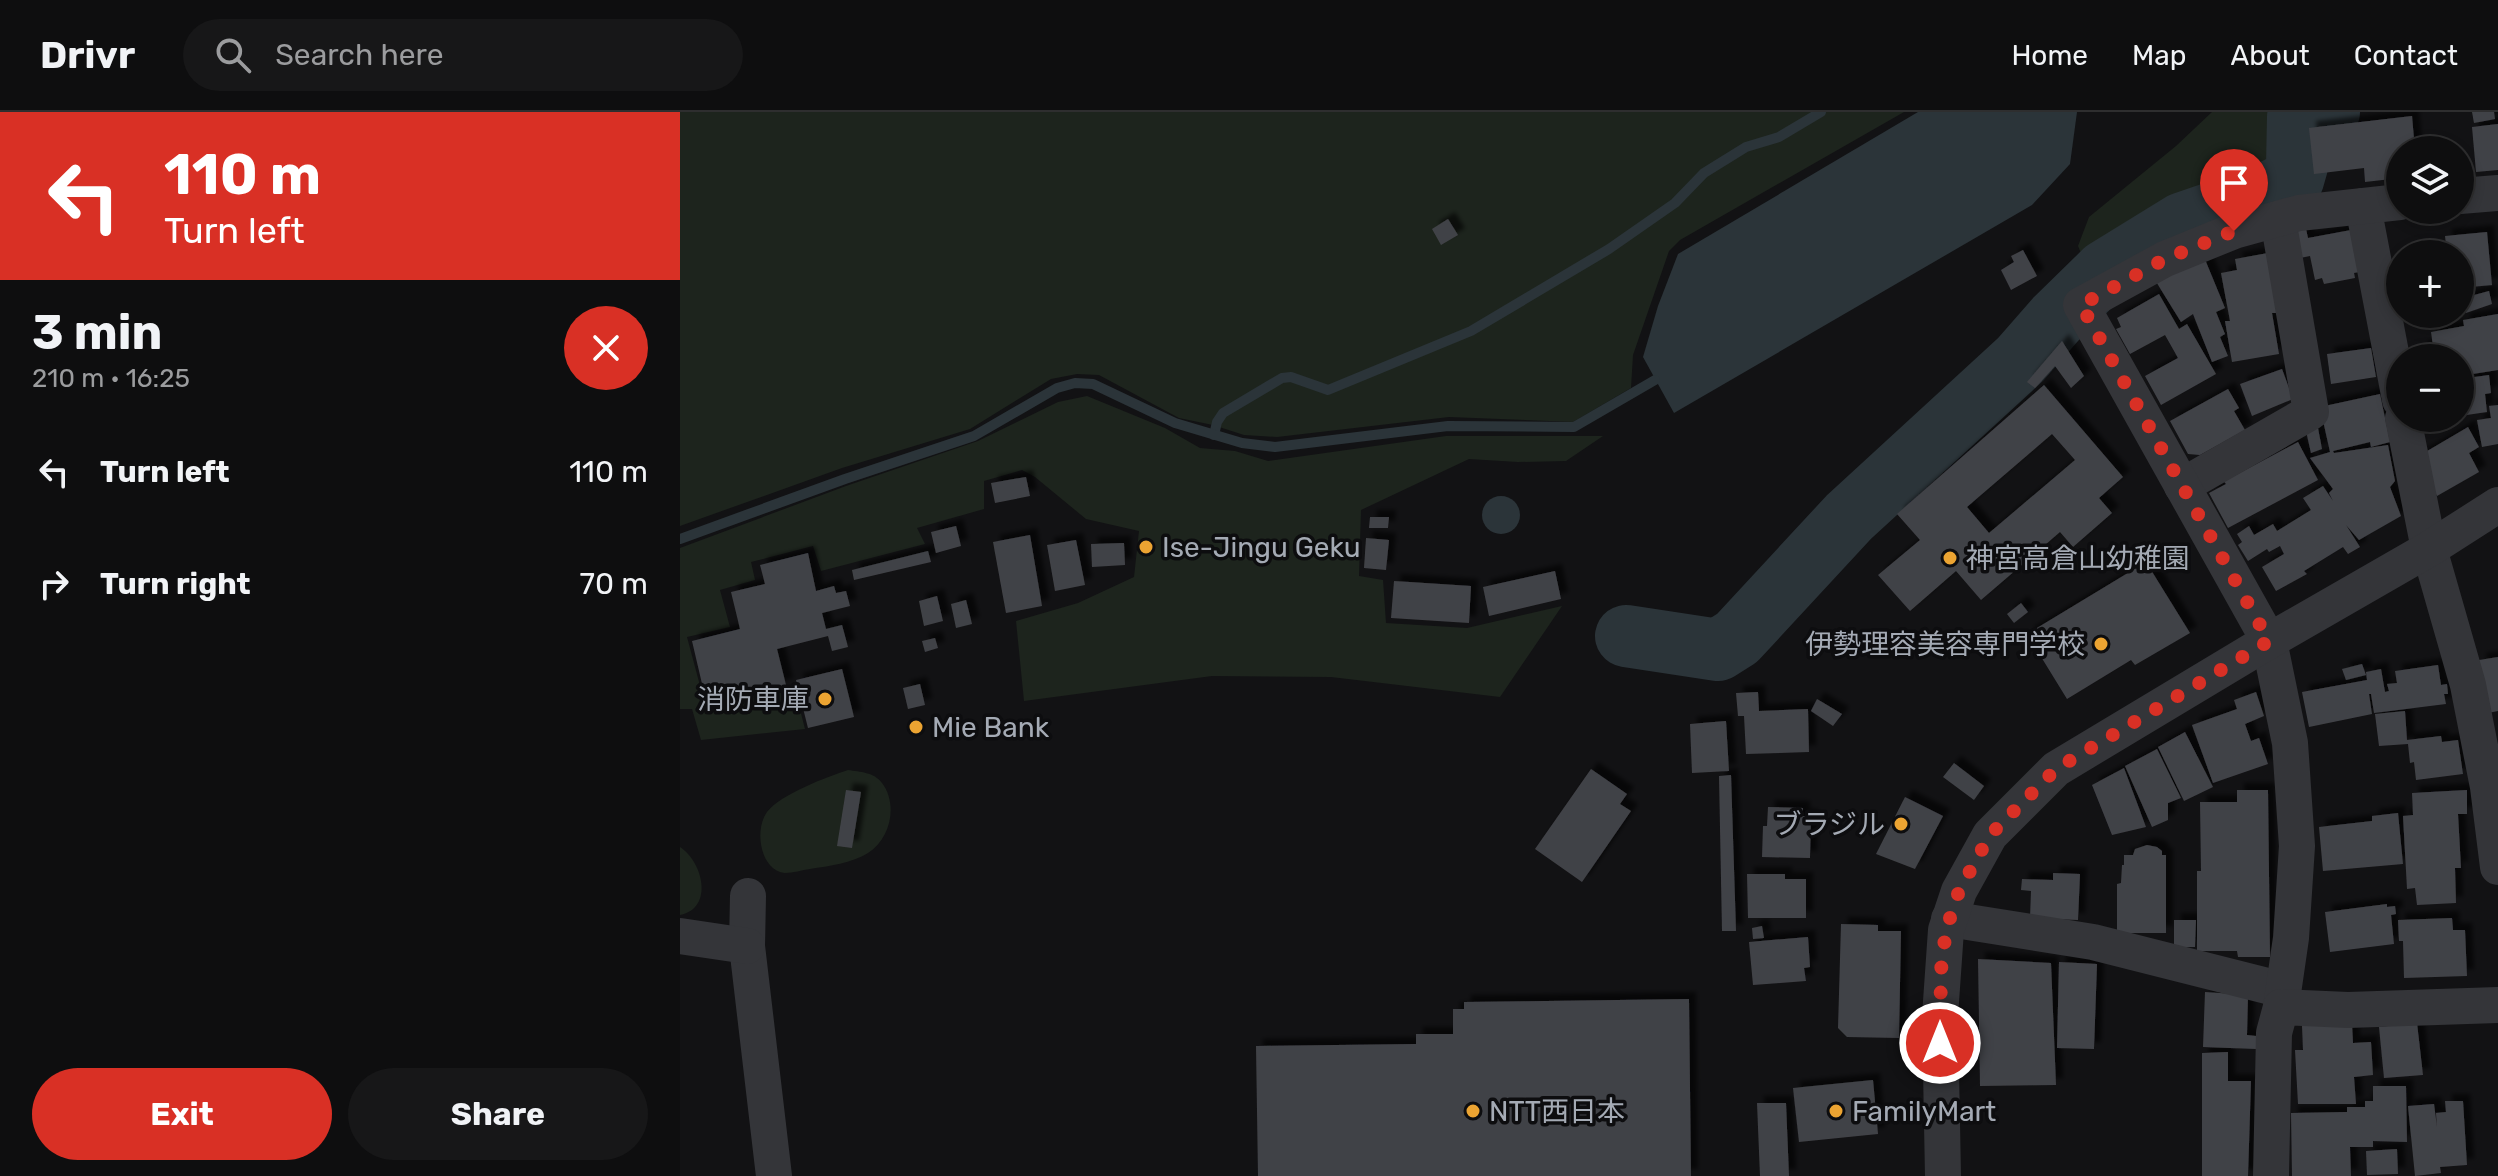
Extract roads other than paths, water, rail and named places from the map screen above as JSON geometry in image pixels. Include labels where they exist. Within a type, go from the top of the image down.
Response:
[{"type":"street","points":[[2474,195],[2498,193]]},
{"type":"street","points":[[2271,1176],[2274,1033],[2291,938],[2297,846],[2290,743],[2269,641],[2081,305],[2165,259],[2234,231],[2299,213],[2386,204]]},
{"type":"street","points":[[2363,206],[2389,344]]},
{"type":"street","points":[[2182,486],[2311,412],[2278,219]]},
{"type":"street","points":[[2406,432],[2429,549],[2493,786],[2498,867]]},
{"type":"street","points":[[1943,1176],[1941,970],[1949,919],[1959,891],[1990,835],[2056,769],[2498,505]]},
{"type":"street","points":[[748,896],[747,946],[774,1176]]},
{"type":"street","points":[[1949,919],[2093,942],[2282,998],[2348,1010],[2498,1005]]},
{"type":"street","points":[[680,936],[747,946]]},
{"type":"waterway","points":[[1214,435],[1223,413],[1282,378],[1291,377],[1328,390],[1471,331],[1609,249],[1675,203],[1704,173],[1746,147],[1779,137],[1821,112]]},
{"type":"waterway","points":[[1626,636],[1718,650],[1737,638],[1849,517],[2021,359],[2105,271],[2183,223],[2262,196],[2293,180],[2297,166],[2298,117],[2329,112]]},
{"type":"waterway","points":[[680,539],[974,436],[1057,388],[1075,383],[1093,384],[1175,423],[1242,443],[1275,447],[1448,426],[1574,427],[1655,380]]},
{"type":"place","name":"Ise-Jingu Geku","points":[[1146,547]]},
{"type":"place","name":"神宮高倉山幼稚園","points":[[1950,558]]},
{"type":"place","name":"伊勢理容美容専門学校","points":[[2101,644]]},
{"type":"place","name":"消防車庫","points":[[825,699]]},
{"type":"place","name":"Mie Bank","points":[[916,727]]},
{"type":"place","name":"ブラジル","points":[[1901,824]]},
{"type":"place","name":"NTT西日本","points":[[1473,1111]]},
{"type":"place","name":"FamilyMart","points":[[1836,1111]]}]
